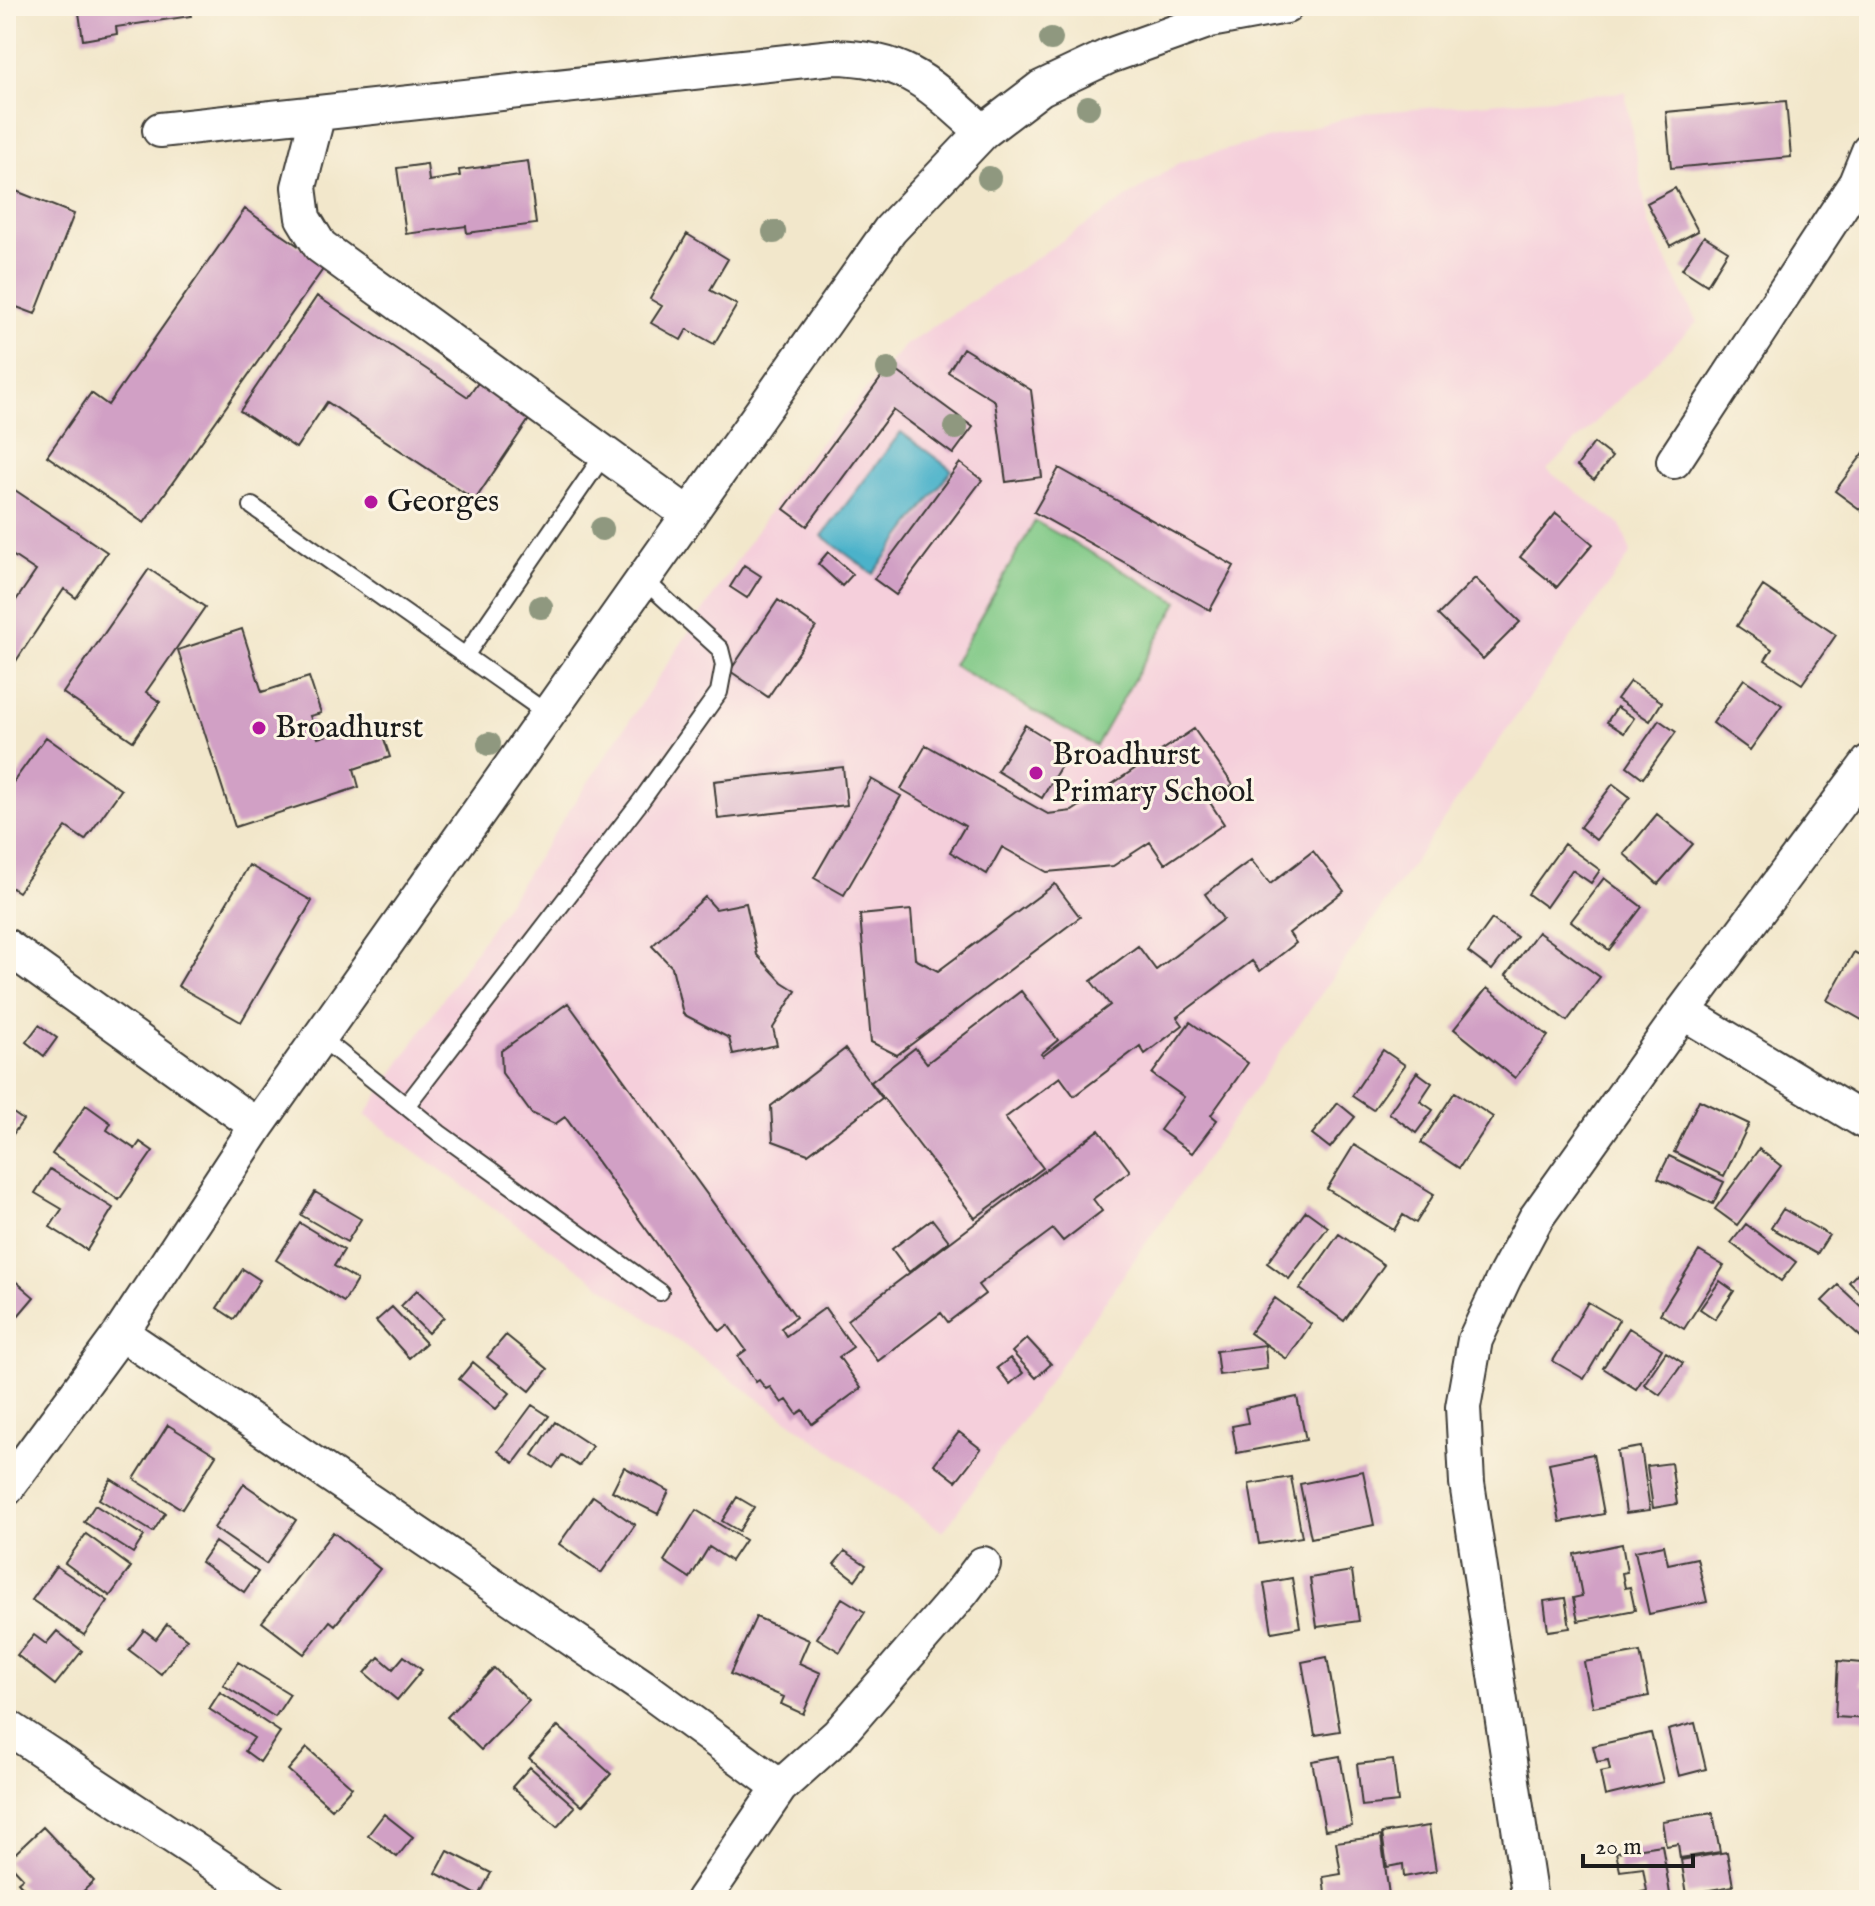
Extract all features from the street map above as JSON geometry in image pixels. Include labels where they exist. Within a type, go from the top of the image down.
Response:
[{"type":"street","points":[[6,1489],[121,1333],[257,1126],[890,230],[983,132],[1041,88],[1109,56],[1210,20],[1286,6]]},
{"type":"street","points":[[160,130],[833,57],[867,58],[901,67],[937,91],[983,132]]},
{"type":"street","points":[[318,113],[299,187],[303,218],[320,246],[689,515]]},
{"type":"street","points":[[1674,461],[1856,183],[1869,151]]},
{"type":"street","points":[[1530,1900],[1467,1483],[1463,1407],[1475,1340],[1536,1218],[1683,1012],[1869,762]]},
{"type":"street","points":[[6,946],[257,1126]]},
{"type":"street","points":[[1683,1012],[1869,1124]]},
{"type":"street","points":[[121,1333],[642,1686],[780,1787]]},
{"type":"street","points":[[703,1900],[780,1787],[838,1735],[983,1564]]},
{"type":"street","points":[[6,1726],[270,1900]]},
{"type":"lane","points":[[465,656],[605,453]]},
{"type":"lane","points":[[252,506],[548,714]]},
{"type":"lane","points":[[406,1106],[641,801],[719,692],[724,665],[720,649],[643,579]]},
{"type":"lane","points":[[320,1037],[406,1106],[660,1292]]},
{"type":"shaded area","name":"Broadhurst Primary School","points":[[1625,92],[1649,225],[1697,322],[1547,470],[1621,525],[1631,553],[943,1532],[365,1115],[798,469],[904,346],[1180,162],[1365,113]]},
{"type":"green space","points":[[1035,521],[1178,602],[1096,746],[953,665]]},
{"type":"water","points":[[901,432],[952,470],[873,574],[822,536]]},
{"type":"building","points":[[78,6],[190,6],[191,16],[116,27],[117,34],[83,40]]},
{"type":"building","points":[[1786,101],[1791,157],[1671,168],[1666,112]]},
{"type":"building","points":[[528,161],[536,224],[467,233],[466,226],[406,234],[397,168],[427,164],[429,181],[460,176],[459,170]]},
{"type":"building","points":[[6,187],[74,214],[35,314],[6,303]]},
{"type":"building","points":[[1675,188],[1698,231],[1670,246],[1647,203]]},
{"type":"building","points":[[245,209],[326,265],[144,523],[47,456],[91,393],[108,405]]},
{"type":"building","points":[[687,234],[728,259],[710,290],[737,305],[714,344],[687,329],[681,340],[651,323],[662,306],[650,299]]},
{"type":"building","points":[[1704,236],[1728,251],[1707,285],[1682,269]]},
{"type":"building","points":[[317,296],[468,397],[480,380],[532,415],[475,500],[327,402],[296,448],[240,411]]},
{"type":"building","points":[[963,348],[1031,390],[1042,477],[1006,482],[995,401],[948,372]]},
{"type":"building","points":[[890,366],[973,427],[953,454],[893,410],[807,526],[784,509]]},
{"type":"building","points":[[1594,443],[1612,457],[1594,480],[1577,466]]},
{"type":"building","points":[[1869,446],[1869,516],[1835,491]]},
{"type":"building","points":[[960,463],[982,480],[896,595],[874,579]]},
{"type":"building","points":[[1059,468],[1234,566],[1210,610],[1034,512]]},
{"type":"building","points":[[6,484],[107,552],[76,598],[64,589],[6,676],[6,615],[36,571],[6,551]]},
{"type":"building","points":[[1556,513],[1593,544],[1557,587],[1520,557]]},
{"type":"building","points":[[828,552],[853,574],[842,586],[818,564]]},
{"type":"building","points":[[744,565],[761,576],[747,598],[730,587]]},
{"type":"building","points":[[149,569],[205,607],[146,692],[160,702],[133,741],[63,693]]},
{"type":"building","points":[[1475,578],[1520,622],[1483,659],[1438,615]]},
{"type":"building","points":[[1763,586],[1836,635],[1802,684],[1765,660],[1772,649],[1737,626]]},
{"type":"building","points":[[778,600],[816,627],[768,697],[730,671]]},
{"type":"building","name":"Broadhurst","points":[[242,629],[262,692],[309,677],[321,713],[310,716],[318,738],[341,731],[343,736],[379,724],[390,757],[354,769],[359,787],[235,827],[178,650]]},
{"type":"building","points":[[1744,679],[1782,705],[1750,750],[1713,723]]},
{"type":"building","points":[[1630,681],[1662,702],[1650,721],[1617,699]]},
{"type":"building","points":[[1617,707],[1634,718],[1624,733],[1607,722]]},
{"type":"building","points":[[1659,720],[1676,732],[1643,778],[1627,766]]},
{"type":"building","points":[[1025,725],[1069,752],[1042,798],[997,771]]},
{"type":"building","points":[[1194,729],[1233,785],[1209,801],[1224,824],[1165,864],[1150,842],[1113,866],[1047,872],[1002,847],[987,874],[950,852],[965,826],[901,789],[926,745],[1048,814],[1072,811]]},
{"type":"building","points":[[46,737],[121,790],[85,840],[66,827],[18,892],[6,884],[6,792]]},
{"type":"building","points":[[843,767],[847,805],[718,819],[714,781]]},
{"type":"building","points":[[871,779],[901,796],[844,895],[814,878]]},
{"type":"building","points":[[1613,784],[1630,797],[1596,840],[1580,827]]},
{"type":"building","points":[[1657,814],[1693,844],[1658,884],[1624,854]]},
{"type":"building","points":[[1564,844],[1600,870],[1591,883],[1572,870],[1546,907],[1528,894]]},
{"type":"building","points":[[1313,851],[1344,891],[1289,933],[1296,943],[1260,971],[1252,961],[1177,1017],[1183,1025],[1145,1054],[1140,1046],[1074,1096],[1060,1077],[1005,1118],[1043,1168],[975,1218],[871,1082],[915,1048],[927,1063],[1021,991],[1058,1040],[1041,1054],[1043,1056],[1110,1005],[1091,981],[1138,946],[1156,970],[1223,919],[1205,894],[1251,860],[1270,884]]},
{"type":"building","points":[[249,865],[312,901],[241,1022],[178,986]]},
{"type":"building","points":[[1604,878],[1642,907],[1609,950],[1571,921]]},
{"type":"building","points":[[1055,884],[1080,917],[897,1055],[871,1042],[860,915],[911,910],[915,959],[938,971]]},
{"type":"building","points":[[705,897],[716,909],[746,903],[757,955],[782,982],[796,991],[773,1028],[777,1045],[733,1054],[729,1038],[683,1014],[672,967],[652,946]]},
{"type":"building","points":[[1492,919],[1517,937],[1492,970],[1468,952]]},
{"type":"building","points":[[1538,932],[1600,977],[1567,1021],[1506,975]]},
{"type":"building","points":[[1854,952],[1869,960],[1869,1024],[1827,1000]]},
{"type":"building","points":[[1487,988],[1548,1036],[1515,1078],[1454,1029]]},
{"type":"building","points":[[568,1003],[796,1317],[781,1328],[786,1336],[825,1308],[853,1347],[839,1357],[861,1388],[812,1424],[803,1410],[797,1414],[787,1400],[782,1403],[770,1387],[766,1389],[759,1380],[756,1382],[738,1356],[746,1350],[728,1325],[720,1331],[565,1117],[555,1124],[531,1113],[502,1073],[501,1051]]},
{"type":"building","points":[[1190,1022],[1248,1063],[1211,1115],[1217,1120],[1192,1153],[1160,1130],[1184,1097],[1152,1074]]},
{"type":"building","points":[[39,1025],[57,1038],[44,1056],[26,1042]]},
{"type":"building","points":[[845,1049],[882,1098],[808,1154],[773,1141],[771,1106]]},
{"type":"building","points":[[1383,1050],[1405,1065],[1373,1110],[1352,1096]]},
{"type":"building","points":[[1417,1072],[1432,1083],[1420,1101],[1433,1110],[1416,1133],[1389,1113]]},
{"type":"building","points":[[1455,1092],[1493,1117],[1459,1168],[1421,1143]]},
{"type":"building","points":[[1699,1100],[1749,1124],[1724,1176],[1674,1152]]},
{"type":"building","points":[[1338,1103],[1355,1117],[1330,1148],[1312,1134]]},
{"type":"building","points":[[86,1105],[111,1123],[107,1130],[135,1149],[140,1142],[153,1151],[119,1200],[52,1154]]},
{"type":"building","points":[[6,1108],[23,1120],[6,1144]]},
{"type":"building","points":[[1099,1130],[1130,1171],[1093,1199],[1102,1211],[1063,1241],[1053,1229],[978,1285],[985,1294],[948,1322],[941,1313],[878,1361],[847,1320]]},
{"type":"building","points":[[1354,1145],[1434,1194],[1416,1223],[1403,1215],[1394,1230],[1327,1189]]},
{"type":"building","points":[[1759,1149],[1781,1166],[1737,1225],[1715,1209]]},
{"type":"building","points":[[1669,1156],[1724,1182],[1713,1204],[1658,1178]]},
{"type":"building","points":[[50,1169],[113,1208],[87,1250],[50,1227],[62,1209],[35,1193]]},
{"type":"building","points":[[315,1192],[361,1219],[347,1242],[301,1215]]},
{"type":"building","points":[[1783,1209],[1829,1235],[1817,1254],[1771,1228]]},
{"type":"building","points":[[1306,1211],[1328,1227],[1289,1279],[1267,1263]]},
{"type":"building","points":[[932,1219],[949,1241],[909,1272],[892,1249]]},
{"type":"building","points":[[300,1223],[344,1250],[334,1266],[357,1280],[344,1302],[276,1260]]},
{"type":"building","points":[[1746,1224],[1796,1262],[1781,1281],[1731,1243]]},
{"type":"building","points":[[1339,1234],[1384,1265],[1344,1321],[1300,1289]]},
{"type":"building","points":[[1699,1251],[1724,1266],[1684,1329],[1660,1314]]},
{"type":"building","points":[[1869,1261],[1869,1302],[1849,1282]]},
{"type":"building","points":[[243,1269],[260,1280],[234,1319],[217,1308]]},
{"type":"building","points":[[6,1273],[34,1297],[6,1330]]},
{"type":"building","points":[[1720,1281],[1734,1291],[1715,1319],[1700,1309]]},
{"type":"building","points":[[1838,1285],[1869,1314],[1869,1333],[1863,1339],[1822,1301]]},
{"type":"building","points":[[417,1290],[444,1317],[428,1333],[401,1306]]},
{"type":"building","points":[[1275,1298],[1311,1324],[1287,1359],[1250,1333]]},
{"type":"building","points":[[1588,1302],[1619,1320],[1584,1379],[1553,1361]]},
{"type":"building","points":[[392,1307],[426,1343],[409,1358],[376,1321]]},
{"type":"building","points":[[1629,1328],[1662,1349],[1636,1389],[1603,1368]]},
{"type":"building","points":[[506,1335],[548,1369],[530,1391],[487,1357]]},
{"type":"building","points":[[1027,1338],[1051,1364],[1036,1378],[1012,1352]]},
{"type":"building","points":[[1265,1345],[1267,1369],[1219,1375],[1216,1351]]},
{"type":"building","points":[[1666,1352],[1683,1363],[1660,1395],[1644,1384]]},
{"type":"building","points":[[1010,1358],[1023,1373],[1010,1384],[997,1368]]},
{"type":"building","points":[[473,1362],[510,1393],[496,1409],[459,1379]]},
{"type":"building","points":[[1297,1397],[1306,1440],[1237,1453],[1232,1426],[1248,1423],[1245,1408]]},
{"type":"building","points":[[532,1405],[549,1416],[514,1463],[498,1451]]},
{"type":"building","points":[[555,1422],[592,1446],[579,1466],[562,1455],[553,1468],[533,1455]]},
{"type":"building","points":[[168,1425],[216,1455],[182,1509],[134,1479]]},
{"type":"building","points":[[959,1432],[981,1449],[956,1481],[934,1464]]},
{"type":"building","points":[[1641,1447],[1650,1510],[1626,1513],[1617,1451]]},
{"type":"building","points":[[1593,1454],[1604,1514],[1560,1522],[1549,1463]]},
{"type":"building","points":[[1671,1463],[1677,1504],[1653,1508],[1647,1466]]},
{"type":"building","points":[[624,1467],[669,1491],[658,1514],[612,1491]]},
{"type":"building","points":[[1363,1471],[1374,1525],[1311,1538],[1300,1484]]},
{"type":"building","points":[[1291,1477],[1302,1537],[1259,1544],[1249,1484]]},
{"type":"building","points":[[111,1479],[165,1513],[153,1532],[99,1499]]},
{"type":"building","points":[[244,1484],[296,1520],[266,1564],[214,1528]]},
{"type":"building","points":[[593,1496],[635,1525],[601,1573],[559,1544]]},
{"type":"building","points":[[737,1497],[754,1507],[739,1531],[722,1521]]},
{"type":"building","points":[[95,1505],[144,1536],[133,1553],[84,1522]]},
{"type":"building","points":[[696,1510],[745,1540],[731,1561],[709,1547],[690,1578],[664,1561]]},
{"type":"building","points":[[333,1532],[380,1569],[335,1625],[330,1621],[304,1654],[262,1622]]},
{"type":"building","points":[[86,1534],[131,1567],[110,1596],[65,1563]]},
{"type":"building","points":[[215,1542],[258,1572],[244,1592],[201,1562]]},
{"type":"building","points":[[1622,1544],[1627,1572],[1622,1573],[1625,1588],[1630,1587],[1635,1610],[1578,1621],[1573,1598],[1582,1596],[1574,1554]]},
{"type":"building","points":[[1664,1545],[1668,1564],[1697,1558],[1707,1602],[1649,1614],[1635,1551]]},
{"type":"building","points":[[845,1551],[866,1565],[855,1580],[834,1564]]},
{"type":"building","points":[[56,1566],[108,1601],[84,1635],[32,1600]]},
{"type":"building","points":[[1352,1571],[1359,1621],[1317,1627],[1310,1578]]},
{"type":"building","points":[[1292,1578],[1300,1627],[1272,1632],[1264,1583]]},
{"type":"building","points":[[842,1598],[865,1612],[840,1652],[817,1638]]},
{"type":"building","points":[[1565,1598],[1570,1628],[1548,1631],[1544,1601]]},
{"type":"building","points":[[756,1617],[809,1640],[799,1663],[821,1673],[803,1714],[781,1704],[784,1697],[730,1674]]},
{"type":"building","points":[[167,1624],[187,1639],[161,1674],[129,1650],[144,1630],[156,1639]]},
{"type":"building","points":[[57,1631],[82,1651],[55,1685],[17,1655],[34,1635],[46,1644]]},
{"type":"building","points":[[1640,1652],[1649,1696],[1593,1707],[1584,1662]]},
{"type":"building","points":[[404,1656],[422,1670],[397,1700],[365,1673],[379,1657],[393,1669]]},
{"type":"building","points":[[1327,1657],[1340,1731],[1315,1735],[1302,1662]]},
{"type":"building","points":[[1838,1661],[1862,1663],[1860,1686],[1869,1686],[1869,1719],[1835,1717]]},
{"type":"building","points":[[238,1662],[290,1694],[275,1717],[223,1685]]},
{"type":"building","points":[[494,1668],[529,1701],[481,1750],[447,1717]]},
{"type":"building","points":[[220,1692],[280,1732],[260,1762],[245,1751],[254,1738],[209,1709]]},
{"type":"building","points":[[1695,1723],[1706,1769],[1679,1776],[1668,1730]]},
{"type":"building","points":[[558,1726],[611,1774],[582,1806],[529,1758]]},
{"type":"building","points":[[1651,1733],[1663,1782],[1605,1796],[1600,1772],[1610,1770],[1608,1760],[1597,1762],[1593,1746]]},
{"type":"building","points":[[307,1748],[352,1787],[332,1809],[288,1770]]},
{"type":"building","points":[[1340,1756],[1352,1826],[1325,1830],[1312,1761]]},
{"type":"building","points":[[1393,1760],[1398,1802],[1362,1806],[1357,1764]]},
{"type":"building","points":[[530,1767],[575,1807],[557,1827],[512,1787]]},
{"type":"building","points":[[1713,1813],[1720,1852],[1680,1858],[1678,1844],[1666,1846],[1662,1821]]},
{"type":"building","points":[[384,1814],[413,1837],[397,1857],[368,1835]]},
{"type":"building","points":[[1429,1826],[1436,1871],[1404,1877],[1403,1864],[1387,1867],[1382,1833]]},
{"type":"building","points":[[43,1827],[94,1881],[74,1900],[34,1900],[18,1882],[23,1878],[7,1861]]},
{"type":"building","points":[[1381,1836],[1389,1895],[1326,1900],[1323,1877],[1341,1874],[1336,1842]]},
{"type":"building","points":[[1662,1845],[1671,1900],[1643,1900],[1641,1892],[1647,1891],[1643,1868],[1620,1871],[1616,1852]]},
{"type":"building","points":[[448,1851],[491,1873],[479,1896],[436,1873]]},
{"type":"building","points":[[1727,1852],[1733,1886],[1687,1894],[1681,1860]]},
{"type":"place","name":"Georges","points":[[371,502]]},
{"type":"place","name":"Broadhurst","points":[[259,728]]},
{"type":"place","name":"Broadhurst Primary School","points":[[1036,773]]}]
